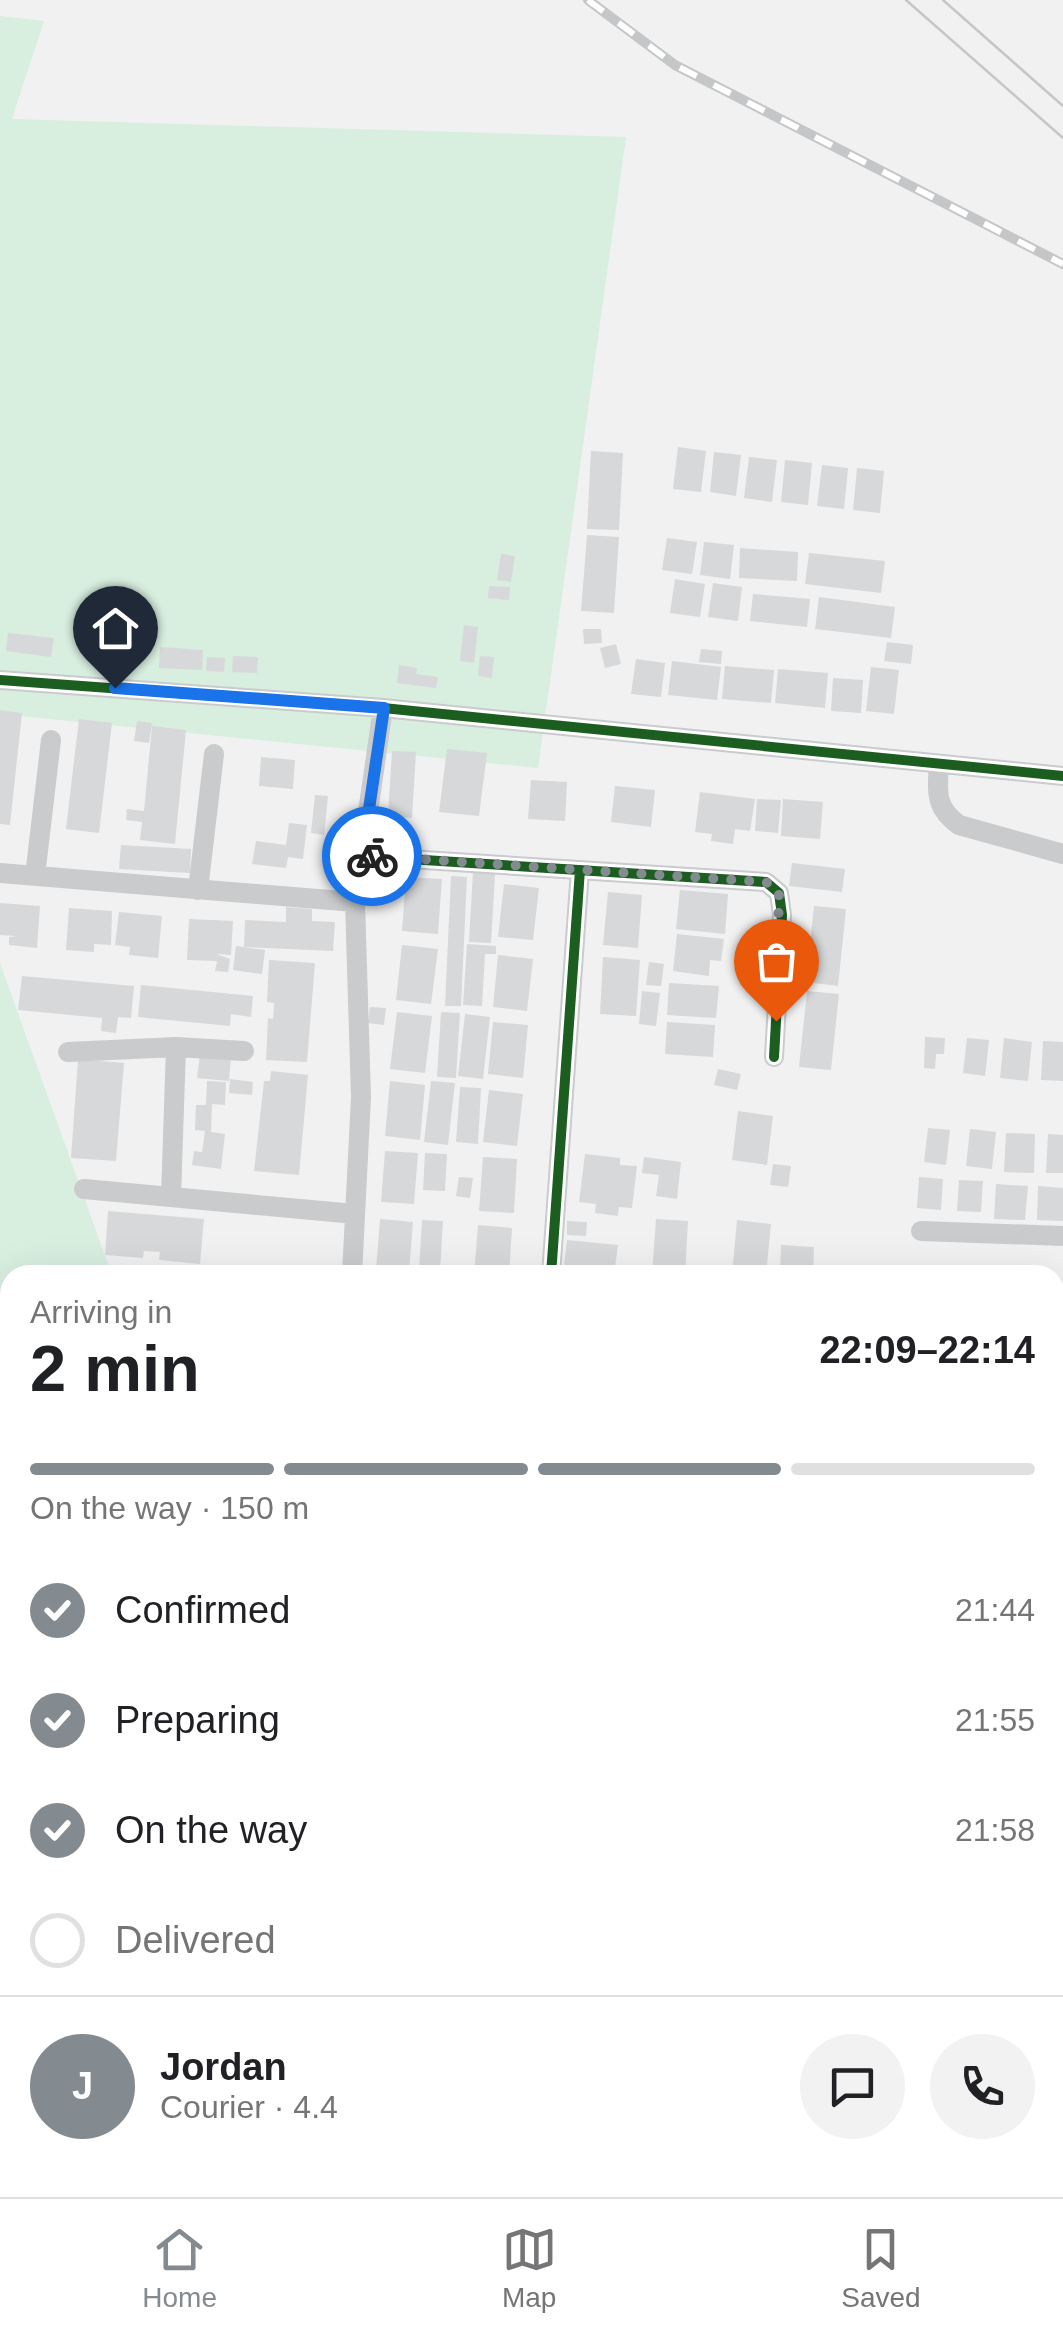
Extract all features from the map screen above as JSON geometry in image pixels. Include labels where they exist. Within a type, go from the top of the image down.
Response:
[{"type":"street","points":[[0,680],[384,708],[1063,776]]},
{"type":"street","points":[[352,1265],[361,1097],[355,902],[384,708]]},
{"type":"street","points":[[35,876],[51,740]]},
{"type":"street","points":[[198,890],[214,754]]},
{"type":"street","points":[[939,764],[938,806],[959,825],[1063,854]]},
{"type":"street","points":[[362,856],[766,882],[779,893],[774,1057]]},
{"type":"street","points":[[553,1265],[580,870]]},
{"type":"street","points":[[0,873],[355,902]]},
{"type":"street","points":[[171,1197],[176,1047]]},
{"type":"street","points":[[68,1052],[176,1047],[244,1051]]},
{"type":"street","points":[[84,1189],[355,1214]]},
{"type":"street","points":[[921,1231],[1063,1236]]},
{"type":"green space","points":[[0,16],[44,21],[12,119],[626,137],[538,768],[0,714]]},
{"type":"green space","points":[[0,963],[108,1265],[0,1265]]},
{"type":"building","points":[[678,447],[706,451],[701,492],[673,489]]},
{"type":"building","points":[[591,451],[623,453],[619,530],[587,529]]},
{"type":"building","points":[[714,452],[741,455],[736,496],[710,492]]},
{"type":"building","points":[[749,457],[777,460],[772,502],[744,498]]},
{"type":"building","points":[[785,460],[812,463],[808,505],[781,502]]},
{"type":"building","points":[[822,465],[848,468],[844,509],[817,506]]},
{"type":"building","points":[[857,468],[884,471],[880,513],[853,510]]},
{"type":"building","points":[[587,535],[619,537],[614,613],[581,611]]},
{"type":"building","points":[[667,538],[697,542],[692,574],[662,570]]},
{"type":"building","points":[[704,542],[734,545],[730,579],[700,575]]},
{"type":"building","points":[[740,548],[798,552],[797,581],[739,578]]},
{"type":"building","points":[[809,553],[885,561],[881,593],[805,584]]},
{"type":"building","points":[[501,554],[515,556],[511,582],[497,580]]},
{"type":"building","points":[[675,579],[705,584],[700,617],[670,613]]},
{"type":"building","points":[[713,583],[742,587],[738,621],[708,617]]},
{"type":"building","points":[[489,586],[510,587],[509,600],[488,598]]},
{"type":"building","points":[[753,594],[810,599],[807,627],[750,621]]},
{"type":"building","points":[[819,597],[895,607],[891,638],[815,629]]},
{"type":"building","points":[[464,625],[478,627],[474,663],[460,661]]},
{"type":"building","points":[[583,629],[601,629],[602,643],[584,644]]},
{"type":"building","points":[[8,633],[54,638],[51,657],[6,651]]},
{"type":"building","points":[[887,642],[913,645],[911,664],[884,661]]},
{"type":"building","points":[[616,644],[621,664],[605,668],[600,648]]},
{"type":"building","points":[[160,647],[203,650],[202,670],[159,668]]},
{"type":"building","points":[[701,649],[722,651],[721,664],[699,662]]},
{"type":"building","points":[[233,656],[258,657],[257,673],[232,672]]},
{"type":"building","points":[[480,656],[494,657],[492,678],[478,676]]},
{"type":"building","points":[[207,657],[225,658],[224,672],[206,671]]},
{"type":"building","points":[[636,659],[665,663],[661,697],[631,694]]},
{"type":"building","points":[[672,661],[721,667],[717,700],[668,695]]},
{"type":"building","points":[[399,665],[417,668],[416,674],[438,677],[436,688],[397,683]]},
{"type":"building","points":[[725,666],[774,670],[771,703],[722,699]]},
{"type":"building","points":[[871,667],[899,670],[894,714],[866,711]]},
{"type":"building","points":[[778,669],[828,673],[825,708],[775,703]]},
{"type":"building","points":[[833,678],[863,680],[861,713],[831,711]]},
{"type":"building","points":[[0,710],[22,713],[10,825],[0,824]]},
{"type":"building","points":[[79,719],[112,723],[99,833],[66,829]]},
{"type":"building","points":[[137,721],[152,723],[149,743],[134,741]]},
{"type":"building","points":[[152,726],[186,730],[175,844],[140,840],[142,822],[126,820],[127,809],[144,811]]},
{"type":"building","points":[[447,749],[487,753],[479,816],[439,812]]},
{"type":"building","points":[[392,751],[416,752],[412,818],[388,816]]},
{"type":"building","points":[[261,757],[295,760],[293,789],[259,786]]},
{"type":"building","points":[[531,780],[567,782],[565,821],[528,819]]},
{"type":"building","points":[[615,786],[655,790],[651,827],[611,822]]},
{"type":"building","points":[[700,792],[755,799],[750,831],[735,829],[733,844],[711,841],[712,834],[695,832]]},
{"type":"building","points":[[315,795],[328,796],[324,835],[311,833]]},
{"type":"building","points":[[757,799],[781,800],[778,833],[755,831]]},
{"type":"building","points":[[783,799],[823,802],[820,839],[781,836]]},
{"type":"building","points":[[289,823],[307,825],[303,859],[288,857],[286,868],[252,864],[256,841],[286,845]]},
{"type":"building","points":[[121,845],[191,849],[190,873],[119,869]]},
{"type":"building","points":[[792,863],[845,869],[842,892],[789,886]]},
{"type":"building","points":[[473,872],[495,874],[491,943],[469,942]]},
{"type":"building","points":[[451,876],[467,877],[461,1006],[445,1006]]},
{"type":"building","points":[[406,877],[442,879],[438,934],[402,931]]},
{"type":"building","points":[[504,884],[539,888],[533,940],[498,937]]},
{"type":"building","points":[[680,890],[728,894],[725,934],[676,929]]},
{"type":"building","points":[[608,892],[642,895],[638,948],[603,945]]},
{"type":"building","points":[[0,903],[40,906],[37,948],[9,945],[9,937],[17,936],[0,935]]},
{"type":"building","points":[[814,906],[846,909],[838,986],[806,982]]},
{"type":"building","points":[[286,907],[312,909],[312,921],[335,922],[333,951],[244,947],[245,920],[286,922]]},
{"type":"building","points":[[69,908],[112,911],[111,945],[94,944],[94,952],[66,950]]},
{"type":"building","points":[[119,912],[162,916],[158,958],[129,955],[130,947],[115,945]]},
{"type":"building","points":[[189,919],[233,921],[231,955],[216,954],[230,959],[228,972],[215,971],[217,961],[187,960]]},
{"type":"building","points":[[677,934],[724,939],[721,961],[710,960],[709,976],[673,971]]},
{"type":"building","points":[[467,944],[496,946],[496,954],[485,954],[482,1006],[463,1005]]},
{"type":"building","points":[[402,945],[438,949],[431,1004],[396,1000]]},
{"type":"building","points":[[236,946],[265,950],[262,974],[233,970]]},
{"type":"building","points":[[498,955],[533,959],[527,1011],[493,1007]]},
{"type":"building","points":[[603,957],[640,960],[636,1016],[600,1014]]},
{"type":"building","points":[[269,960],[315,963],[307,1062],[266,1060],[268,1018],[273,1019],[274,1003],[267,1002]]},
{"type":"building","points":[[649,962],[664,964],[661,986],[646,985]]},
{"type":"building","points":[[22,976],[134,986],[131,1018],[118,1017],[116,1033],[101,1031],[102,1018],[18,1010]]},
{"type":"building","points":[[669,983],[719,986],[716,1018],[667,1015]]},
{"type":"building","points":[[141,985],[253,996],[251,1017],[231,1014],[230,1026],[138,1017]]},
{"type":"building","points":[[642,991],[660,993],[656,1026],[639,1024]]},
{"type":"building","points":[[807,991],[839,994],[831,1070],[799,1067]]},
{"type":"building","points":[[370,1007],[386,1008],[384,1025],[368,1023]]},
{"type":"building","points":[[397,1012],[432,1016],[425,1073],[390,1069]]},
{"type":"building","points":[[441,1012],[460,1013],[456,1078],[437,1077]]},
{"type":"building","points":[[465,1014],[490,1017],[483,1079],[458,1076]]},
{"type":"building","points":[[493,1022],[528,1025],[523,1078],[488,1074]]},
{"type":"building","points":[[667,1022],[715,1025],[713,1057],[665,1054]]},
{"type":"building","points":[[925,1037],[945,1038],[944,1054],[936,1054],[935,1069],[924,1068]]},
{"type":"building","points":[[967,1038],[989,1040],[985,1076],[963,1073]]},
{"type":"building","points":[[1004,1038],[1032,1042],[1028,1081],[1000,1078]]},
{"type":"building","points":[[1043,1041],[1063,1042],[1063,1081],[1041,1080]]},
{"type":"building","points":[[200,1054],[231,1057],[229,1081],[197,1078]]},
{"type":"building","points":[[78,1059],[124,1063],[116,1161],[71,1158]]},
{"type":"building","points":[[718,1069],[741,1074],[737,1090],[714,1085]]},
{"type":"building","points":[[271,1071],[308,1075],[299,1175],[254,1171],[264,1081],[270,1081]]},
{"type":"building","points":[[230,1079],[253,1082],[252,1095],[229,1093]]},
{"type":"building","points":[[207,1081],[226,1082],[225,1105],[212,1104],[211,1132],[225,1134],[221,1169],[192,1165],[194,1151],[202,1152],[205,1131],[195,1130],[196,1105],[206,1105]]},
{"type":"building","points":[[390,1081],[425,1085],[420,1140],[385,1136]]},
{"type":"building","points":[[431,1081],[455,1083],[448,1145],[424,1142]]},
{"type":"building","points":[[460,1087],[481,1088],[478,1144],[456,1142]]},
{"type":"building","points":[[489,1090],[523,1094],[517,1146],[483,1142]]},
{"type":"building","points":[[738,1111],[773,1116],[767,1165],[732,1160]]},
{"type":"building","points":[[928,1128],[950,1130],[946,1165],[924,1162]]},
{"type":"building","points":[[970,1129],[996,1132],[992,1169],[966,1166]]},
{"type":"building","points":[[1006,1133],[1035,1134],[1034,1173],[1004,1172]]},
{"type":"building","points":[[1048,1134],[1063,1135],[1063,1173],[1046,1173]]},
{"type":"building","points":[[385,1151],[418,1153],[414,1204],[381,1202]]},
{"type":"building","points":[[425,1153],[447,1154],[445,1191],[423,1190]]},
{"type":"building","points":[[585,1154],[620,1158],[620,1165],[637,1166],[632,1208],[619,1207],[618,1216],[595,1213],[596,1204],[579,1202]]},
{"type":"building","points":[[483,1157],[517,1159],[514,1213],[479,1211]]},
{"type":"building","points":[[644,1157],[681,1162],[677,1199],[656,1196],[659,1175],[642,1173]]},
{"type":"building","points":[[773,1164],[791,1166],[788,1187],[770,1185]]},
{"type":"building","points":[[459,1177],[473,1178],[470,1198],[456,1196]]},
{"type":"building","points":[[919,1177],[943,1179],[941,1210],[917,1208]]},
{"type":"building","points":[[959,1180],[983,1181],[981,1212],[957,1211]]},
{"type":"building","points":[[996,1184],[1028,1186],[1025,1220],[994,1219]]},
{"type":"building","points":[[1038,1186],[1063,1188],[1063,1221],[1037,1220]]},
{"type":"building","points":[[108,1211],[204,1219],[200,1264],[159,1260],[160,1252],[144,1251],[143,1258],[105,1255]]},
{"type":"building","points":[[380,1219],[413,1222],[410,1265],[376,1265]]},
{"type":"building","points":[[656,1219],[688,1221],[686,1265],[653,1265]]},
{"type":"building","points":[[422,1220],[443,1221],[440,1265],[419,1265]]},
{"type":"building","points":[[737,1220],[771,1224],[767,1265],[733,1265]]},
{"type":"building","points":[[567,1221],[587,1222],[586,1236],[567,1235]]},
{"type":"building","points":[[478,1225],[512,1228],[510,1265],[475,1265]]},
{"type":"building","points":[[567,1240],[618,1245],[615,1265],[564,1265]]},
{"type":"building","points":[[781,1245],[814,1247],[813,1265],[780,1265]]},
{"type":"tram line","points":[[906,0],[1063,138]]},
{"type":"tram line","points":[[943,0],[1063,106]]},
{"type":"railway","points":[[588,0],[675,65],[1063,264]]},
{"type":"cycle path","points":[[0,680],[383,708],[1063,776]]},
{"type":"cycle path","points":[[362,856],[766,882],[779,893],[782,915],[774,1057]]},
{"type":"cycle path","points":[[552,1265],[580,870]]},
{"type":"way so far","points":[[372,856],[766,882],[779,893],[782,916],[776,1021]]},
{"type":"route","points":[[115,688],[384,708],[362,856],[372,856]]}]
